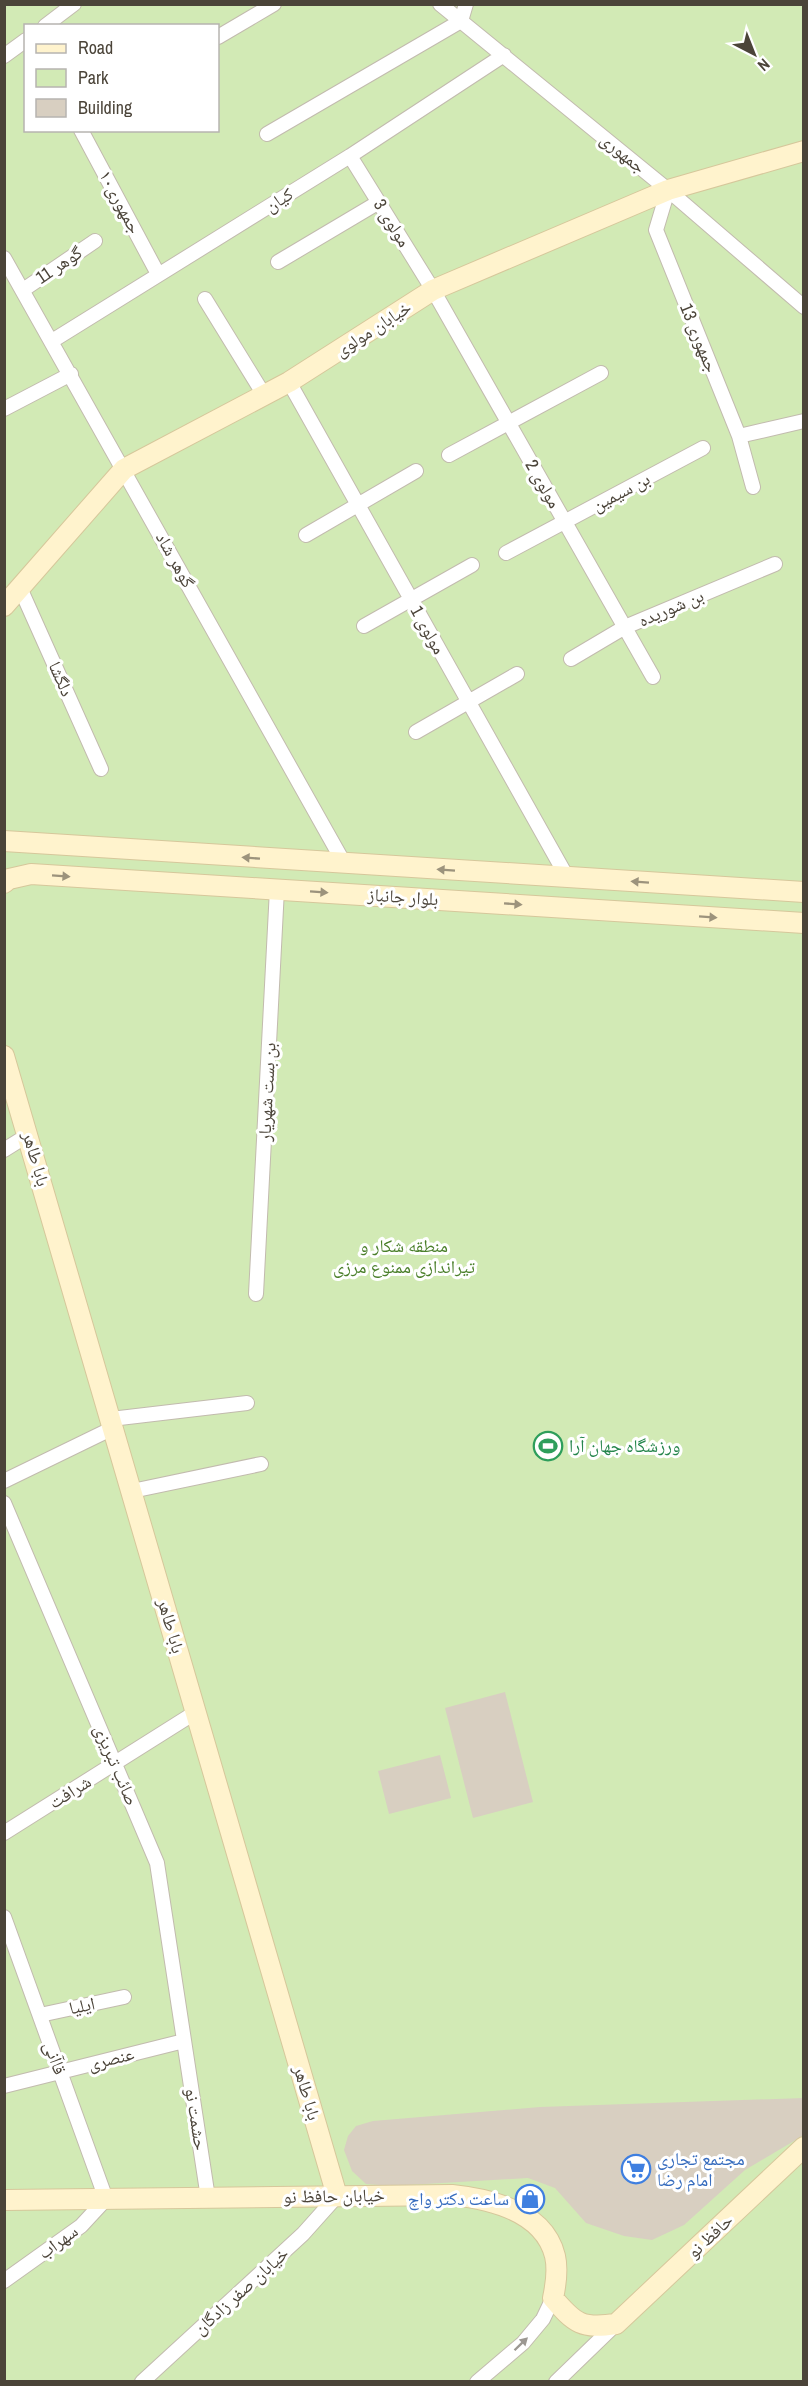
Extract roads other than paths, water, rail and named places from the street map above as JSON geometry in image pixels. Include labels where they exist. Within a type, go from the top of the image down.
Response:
[{"type":"main road","name":"خیابان مولوی","points":[[4,606],[21,590],[124,469],[289,382],[433,290],[668,190],[804,151]]},
{"type":"main road","name":"بلوار جانباز","points":[[4,841],[804,892]]},
{"type":"main road","name":"بلوار جانباز","points":[[4,883],[9,879],[31,874],[804,923]]},
{"type":"main road","name":"بابا طاهر","points":[[4,1056],[337,2196]]},
{"type":"main road","name":"حافظ نو","points":[[616,2324],[804,2147]]},
{"type":"main road","name":"خیابان حافظ نو","points":[[4,2200],[452,2195],[477,2198],[507,2206],[529,2219],[544,2236],[555,2255],[556,2280],[553,2298]]},
{"type":"main road","points":[[553,2298],[566,2314],[593,2328],[616,2324]]},
{"type":"street","points":[[48,24],[74,4]]},
{"type":"street","points":[[219,36],[274,4]]},
{"type":"street","name":"جمهوری","points":[[440,4],[668,190],[804,307]]},
{"type":"street","points":[[267,134],[461,21],[465,4]]},
{"type":"street","points":[[4,56],[24,41]]},
{"type":"street","name":"کیان","points":[[52,341],[350,156],[504,55]]},
{"type":"street","name":"جمهوری۱۰","points":[[82,132],[158,274]]},
{"type":"street","name":"مولوی 3","points":[[350,156],[433,290]]},
{"type":"street","name":"جمهوری 13","points":[[668,190],[656,230],[739,436],[753,487]]},
{"type":"street","points":[[278,261],[379,202]]},
{"type":"street","name":"گوهر 11","points":[[23,290],[95,241]]},
{"type":"street","name":"گوهر شاد","points":[[7,267],[52,341],[344,863]]},
{"type":"street","name":"مولوی 2","points":[[433,290],[653,677]]},
{"type":"street","points":[[205,299],[264,395]]},
{"type":"street","points":[[449,455],[601,373]]},
{"type":"street","points":[[4,409],[70,374]]},
{"type":"street","name":"مولوی 1","points":[[289,382],[567,878]]},
{"type":"street","points":[[739,436],[804,421]]},
{"type":"street","name":"بن سیمین","points":[[506,553],[703,448]]},
{"type":"street","points":[[306,535],[416,471]]},
{"type":"street","name":"بن شوریده","points":[[571,658],[625,627],[775,564]]},
{"type":"street","points":[[364,626],[472,565]]},
{"type":"street","name":"دلگشا","points":[[21,590],[101,769]]},
{"type":"street","points":[[416,732],[518,674]]},
{"type":"street","name":"بن بست شهریار","points":[[256,1294],[277,890]]},
{"type":"street","points":[[4,1150],[28,1135]]},
{"type":"street","points":[[4,1480],[112,1423],[247,1403]]},
{"type":"street","points":[[132,1491],[261,1464]]},
{"type":"street","name":"صائب تبریزی","points":[[4,1503],[157,1863],[184,2041]]},
{"type":"street","name":"شرافت","points":[[4,1833],[196,1712]]},
{"type":"street","name":"قاآنی","points":[[4,1917],[106,2199]]},
{"type":"street","name":"ایلیا","points":[[40,2015],[124,1997]]},
{"type":"street","name":"عنصری","points":[[5,2086],[184,2041]]},
{"type":"street","name":"حشمت نو","points":[[184,2041],[208,2198]]},
{"type":"street","name":"خیابان صفر زادگان","points":[[142,2382],[303,2234],[337,2196]]},
{"type":"street","name":"سهراب","points":[[4,2281],[81,2226],[106,2199]]},
{"type":"street","name":"خیابان حافظ نو","points":[[477,2382],[523,2343],[543,2319],[553,2298]]},
{"type":"street","points":[[556,2382],[616,2324]]},
{"type":"place","name":"ورزشگاه جهان آرا","points":[[548,1446]]},
{"type":"place","name":"مجتمع تجاری امام رضا","points":[[636,2169]]},
{"type":"place","name":"ساعت دکتر واچ","points":[[530,2199]]},
{"type":"park label","name":"منطقه شکار و تیراندازی ممنوع مرزی","points":[[404,1256]]}]
